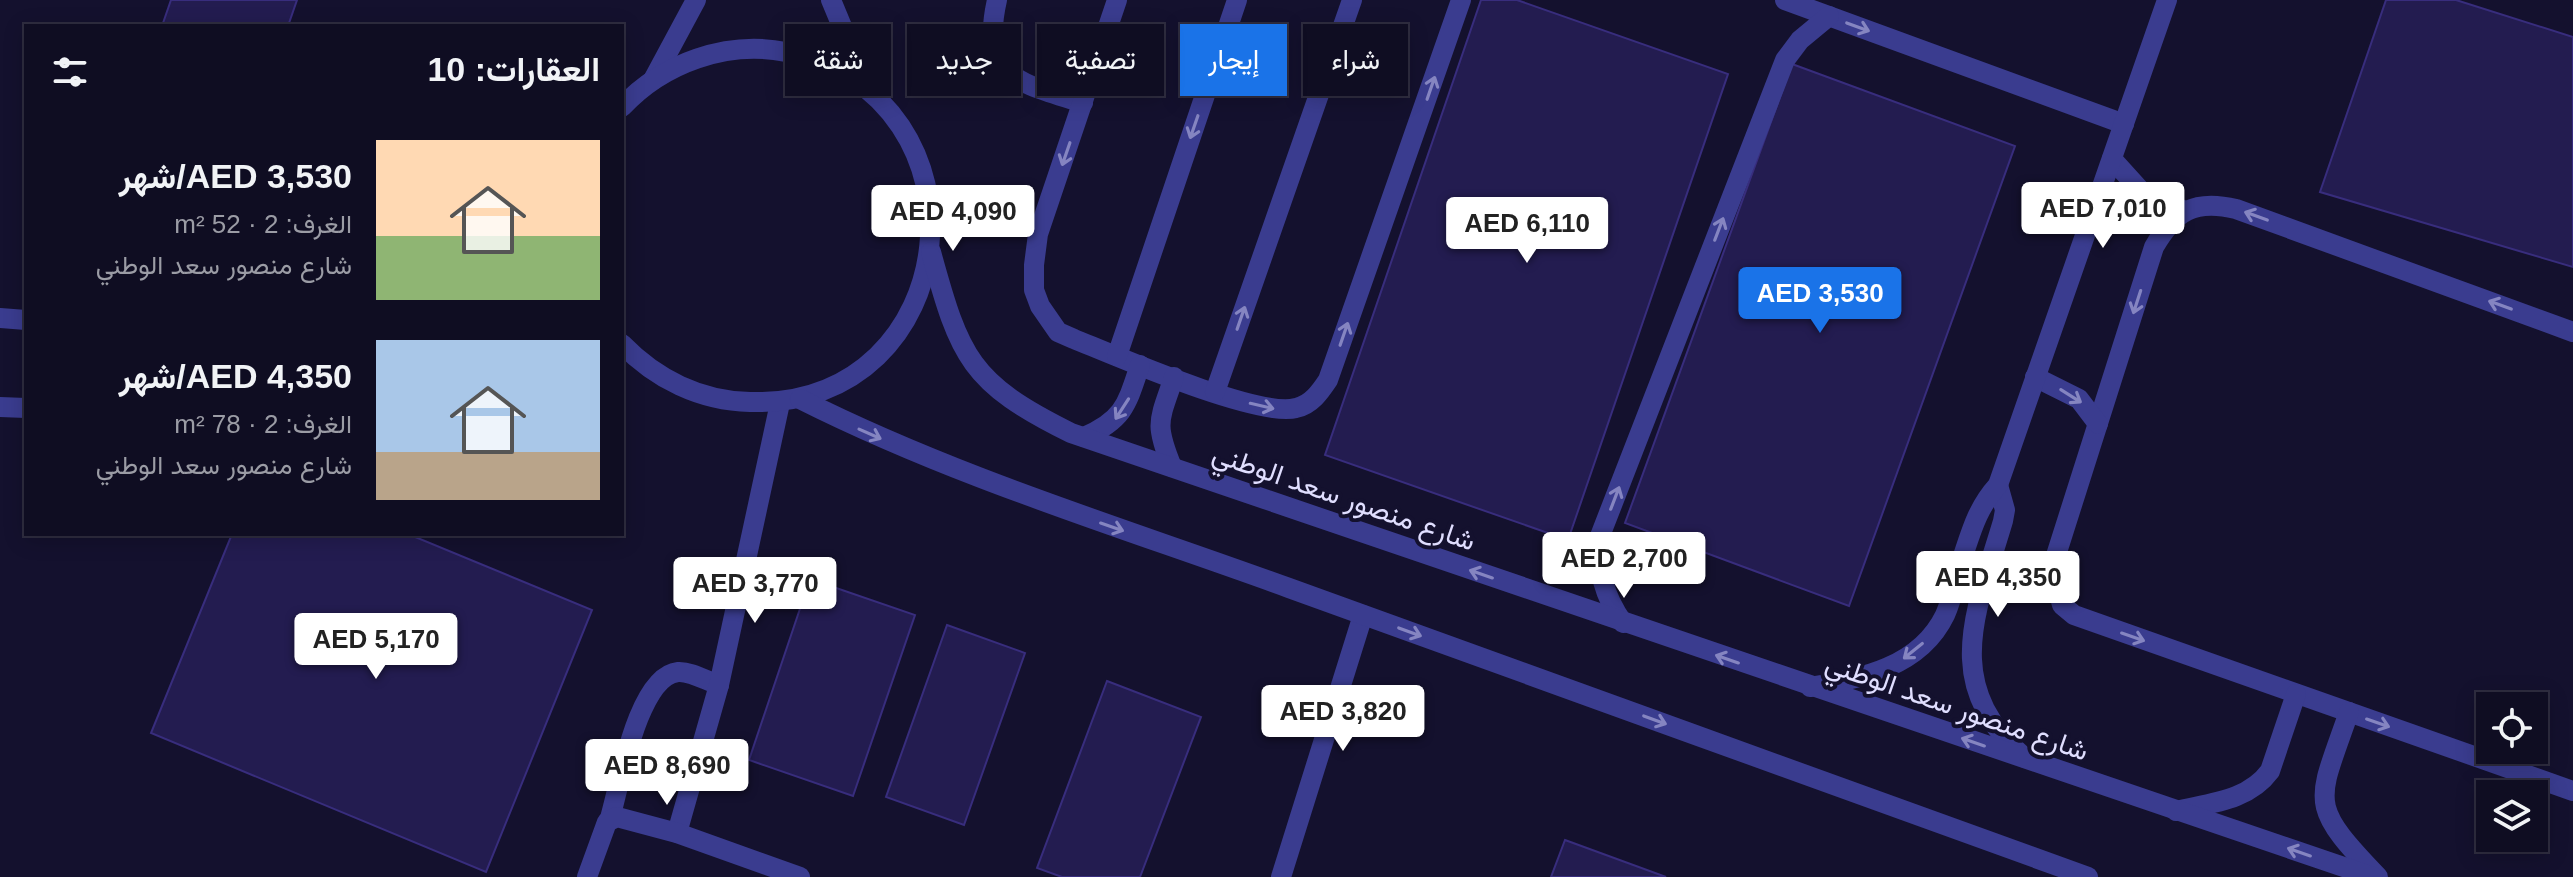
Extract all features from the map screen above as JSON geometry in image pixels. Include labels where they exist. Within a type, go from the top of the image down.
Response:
[{"type":"street","points":[[653,80],[696,0]]},
{"type":"street","points":[[831,0],[841,24]]},
{"type":"street","points":[[997,0],[993,39],[996,53],[1011,78],[1083,103]]},
{"type":"street","points":[[1117,0],[1038,234],[1034,290],[1044,314],[1058,332],[1140,365],[1263,407],[1297,408],[1320,392],[1328,380],[1461,0]]},
{"type":"street","points":[[1117,356],[1237,0]]},
{"type":"street","points":[[1215,392],[1352,0]]},
{"type":"street","points":[[1785,0],[2124,124]]},
{"type":"street","points":[[1810,687],[1853,681],[1894,665],[1931,636],[1945,614],[1977,511],[1998,485],[2167,0]]},
{"type":"street","points":[[1623,623],[1604,589],[1599,562],[1600,536],[1785,60],[1800,40],[1829,16]]},
{"type":"street","points":[[624,105],[653,80],[704,54],[762,47],[785,52]]},
{"type":"street","points":[[624,347],[668,382],[695,392],[723,401],[790,401],[848,379],[888,346],[916,302],[931,252],[929,191],[908,135],[874,96]]},
{"type":"street","points":[[2112,159],[2141,191],[2185,211]]},
{"type":"street","points":[[2573,332],[2236,209],[2212,203],[2185,211],[2168,224],[2154,247],[2052,568],[2062,605],[2074,615],[2573,791]]},
{"type":"street","name":"شارع منصور سعد الوطني","points":[[931,252],[946,308],[968,359],[992,387],[1028,412],[1084,437],[2030,762],[2375,877]]},
{"type":"street","points":[[0,318],[24,320]]},
{"type":"street","points":[[1084,437],[1113,422],[1122,413],[1140,365]]},
{"type":"street","points":[[1172,467],[1158,434],[1158,423],[1174,377]]},
{"type":"street","points":[[2035,377],[2079,399],[2098,424]]},
{"type":"street","points":[[790,401],[1011,492],[1363,615],[2088,877]]},
{"type":"street","points":[[677,833],[719,685],[790,401]]},
{"type":"street","points":[[0,407],[24,408]]},
{"type":"street","points":[[1998,485],[2005,510],[1970,638],[1970,660],[1981,702],[1993,725],[2030,762]]},
{"type":"street","points":[[1281,877],[1363,615]]},
{"type":"street","points":[[587,877],[610,818],[641,710],[654,684],[666,675],[681,671],[719,685]]},
{"type":"street","points":[[2176,811],[2239,796],[2263,781],[2270,771],[2296,694]]},
{"type":"street","points":[[2349,712],[2322,796],[2335,828],[2375,877]]},
{"type":"street","points":[[610,818],[677,833],[800,877]]},
{"type":"building","points":[[171,0],[297,0],[289,24],[163,24]]},
{"type":"building","points":[[1481,0],[1517,0],[1728,74],[1568,540],[1325,455]]},
{"type":"building","points":[[2386,0],[2456,0],[2573,37],[2573,267],[2320,192]]},
{"type":"building","points":[[1792,64],[2015,146],[1849,606],[1625,523]]},
{"type":"building","points":[[231,536],[413,536],[592,610],[486,872],[151,733]]},
{"type":"building","points":[[810,579],[915,615],[853,796],[749,760]]},
{"type":"building","points":[[947,625],[1025,653],[964,825],[886,797]]},
{"type":"building","points":[[1107,681],[1201,717],[1140,877],[1062,877],[1037,868]]},
{"type":"building","points":[[1565,840],[1666,877],[1551,877]]}]
